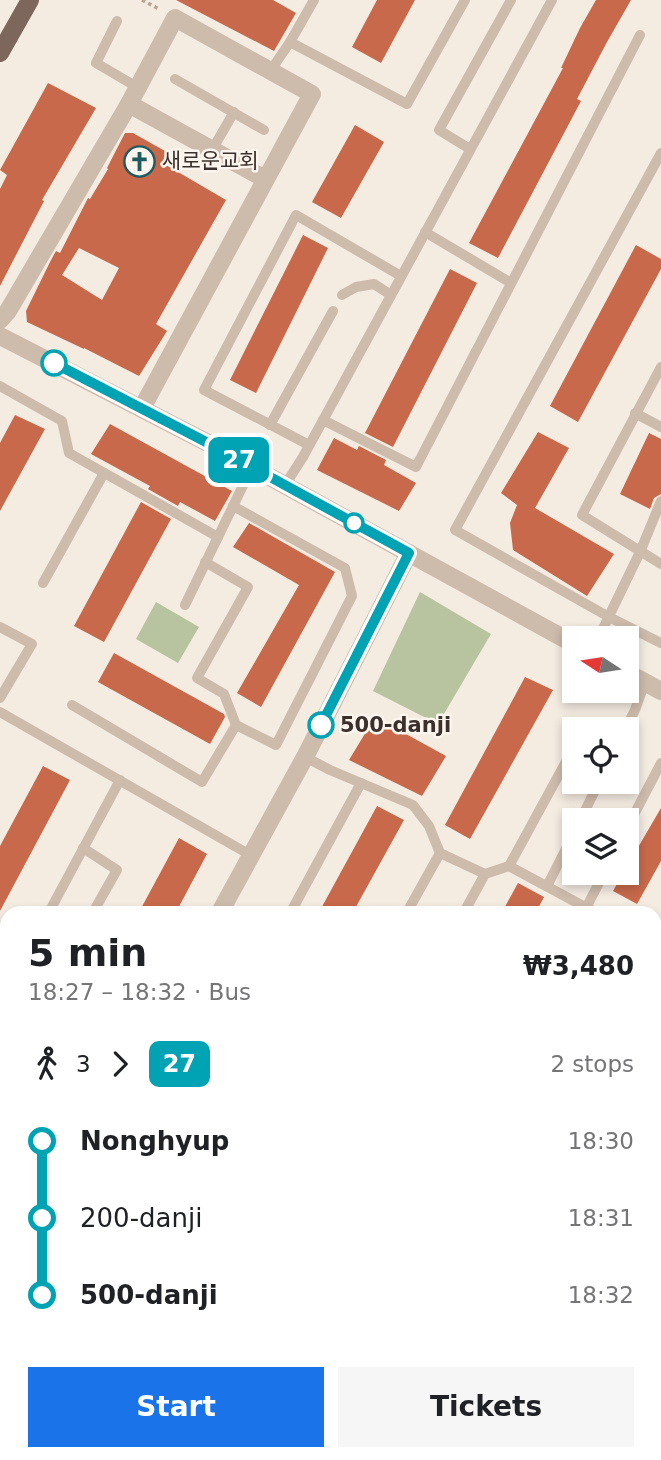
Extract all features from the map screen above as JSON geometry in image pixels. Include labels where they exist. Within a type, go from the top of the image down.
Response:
[{"type":"main road","points":[[0,53],[30,0]]},
{"type":"street","points":[[0,320],[8,311],[129,104],[175,18],[312,93],[142,408]]},
{"type":"street","points":[[129,104],[265,179]]},
{"type":"street","points":[[0,335],[252,467],[562,636]]},
{"type":"street","points":[[224,906],[305,757],[409,553]]},
{"type":"lane","points":[[271,70],[314,0]]},
{"type":"lane","points":[[290,42],[407,104],[466,0]]},
{"type":"lane","points":[[470,149],[439,130],[511,0]]},
{"type":"lane","points":[[285,485],[552,0]]},
{"type":"lane","points":[[117,21],[96,63],[137,87]]},
{"type":"lane","points":[[323,420],[416,467],[640,35]]},
{"type":"lane","points":[[175,79],[264,130]]},
{"type":"lane","points":[[212,150],[234,112]]},
{"type":"lane","points":[[661,153],[455,530],[609,617],[661,643]]},
{"type":"lane","points":[[309,445],[204,390],[296,215],[401,276]]},
{"type":"lane","points":[[425,232],[511,283]]},
{"type":"lane","points":[[342,295],[356,287],[373,285],[391,295]]},
{"type":"lane","points":[[270,425],[332,311]]},
{"type":"lane","points":[[661,367],[582,515],[661,564]]},
{"type":"lane","points":[[0,386],[62,421],[69,453],[218,537]]},
{"type":"lane","points":[[635,413],[661,426]]},
{"type":"lane","points":[[185,605],[252,467]]},
{"type":"lane","points":[[43,583],[104,473]]},
{"type":"lane","points":[[604,626],[661,501]]},
{"type":"lane","points":[[205,562],[248,587],[197,678],[224,694],[236,724],[276,745],[352,596],[345,568],[233,506]]},
{"type":"lane","points":[[0,627],[32,644],[0,698]]},
{"type":"lane","points":[[632,717],[653,687]]},
{"type":"lane","points":[[72,705],[202,782],[236,724]]},
{"type":"lane","points":[[0,712],[252,856]]},
{"type":"lane","points":[[305,757],[412,805],[429,826],[440,853],[485,874]]},
{"type":"lane","points":[[637,808],[661,763]]},
{"type":"lane","points":[[467,906],[485,874],[509,866],[562,769]]},
{"type":"lane","points":[[52,906],[120,780]]},
{"type":"lane","points":[[294,906],[361,783]]},
{"type":"lane","points":[[83,848],[117,870],[97,906]]},
{"type":"lane","points":[[410,906],[440,853]]},
{"type":"lane","points":[[547,886],[562,857]]},
{"type":"lane","points":[[509,866],[579,906]]},
{"type":"lane","points":[[587,906],[598,885]]},
{"type":"green space","points":[[420,592],[491,634],[438,724],[373,691]]},
{"type":"green space","points":[[156,602],[199,627],[178,663],[136,639]]},
{"type":"building","points":[[176,0],[273,0],[296,13],[274,51]]},
{"type":"building","points":[[377,0],[415,0],[381,63],[352,47]]},
{"type":"building","points":[[596,0],[631,0],[577,99],[581,101],[498,258],[469,243],[563,68],[580,28]]},
{"type":"building","points":[[48,83],[96,108],[42,200],[44,201],[0,286],[0,189],[7,175],[0,170]]},
{"type":"building","points":[[355,125],[384,142],[341,218],[312,202]]},
{"type":"building","points":[[125,133],[133,133],[172,155],[166,165],[226,200],[156,324],[167,331],[139,376],[27,322],[26,311],[50,262],[56,251],[60,253],[88,198],[90,199]],"holes":[[[79,248],[119,268],[102,300],[62,275]]]},
{"type":"building","points":[[303,235],[328,248],[256,393],[230,380]]},
{"type":"building","points":[[636,245],[661,259],[661,269],[578,422],[550,406]]},
{"type":"building","points":[[450,269],[477,283],[393,447],[365,433]]},
{"type":"building","points":[[15,415],[45,429],[0,511],[0,443]]},
{"type":"building","points":[[110,424],[232,491],[215,521],[180,502],[178,506],[148,489],[150,486],[91,454]]},
{"type":"building","points":[[538,432],[569,448],[535,508],[614,554],[587,596],[513,550],[510,523],[517,505],[501,493]]},
{"type":"building","points":[[649,433],[661,439],[661,494],[654,498],[650,509],[620,494]]},
{"type":"building","points":[[334,438],[357,450],[359,446],[386,460],[384,465],[416,483],[399,511],[317,470]]},
{"type":"building","points":[[141,502],[171,519],[104,642],[74,626]]},
{"type":"building","points":[[249,523],[335,572],[261,707],[237,693],[299,585],[233,547]]},
{"type":"building","points":[[114,653],[224,714],[225,717],[210,744],[98,682]]},
{"type":"building","points":[[525,677],[553,690],[470,839],[445,825]]},
{"type":"building","points":[[375,717],[446,756],[422,796],[349,760]]},
{"type":"building","points":[[43,766],[70,780],[3,906],[0,906],[0,846]]},
{"type":"building","points":[[377,806],[404,820],[356,906],[322,906]]},
{"type":"building","points":[[661,808],[661,861],[637,904],[613,891],[616,885],[639,885],[639,846]]},
{"type":"building","points":[[179,838],[207,854],[179,906],[142,906]]},
{"type":"building","points":[[518,883],[544,897],[539,906],[505,906]]},
{"type":"bus line","name":"27","points":[[54,363],[208,443],[409,553],[321,725]]},
{"type":"place","name":"새로운교회","points":[[139,161]]},
{"type":"place","name":"500-danji","points":[[321,725]]}]
